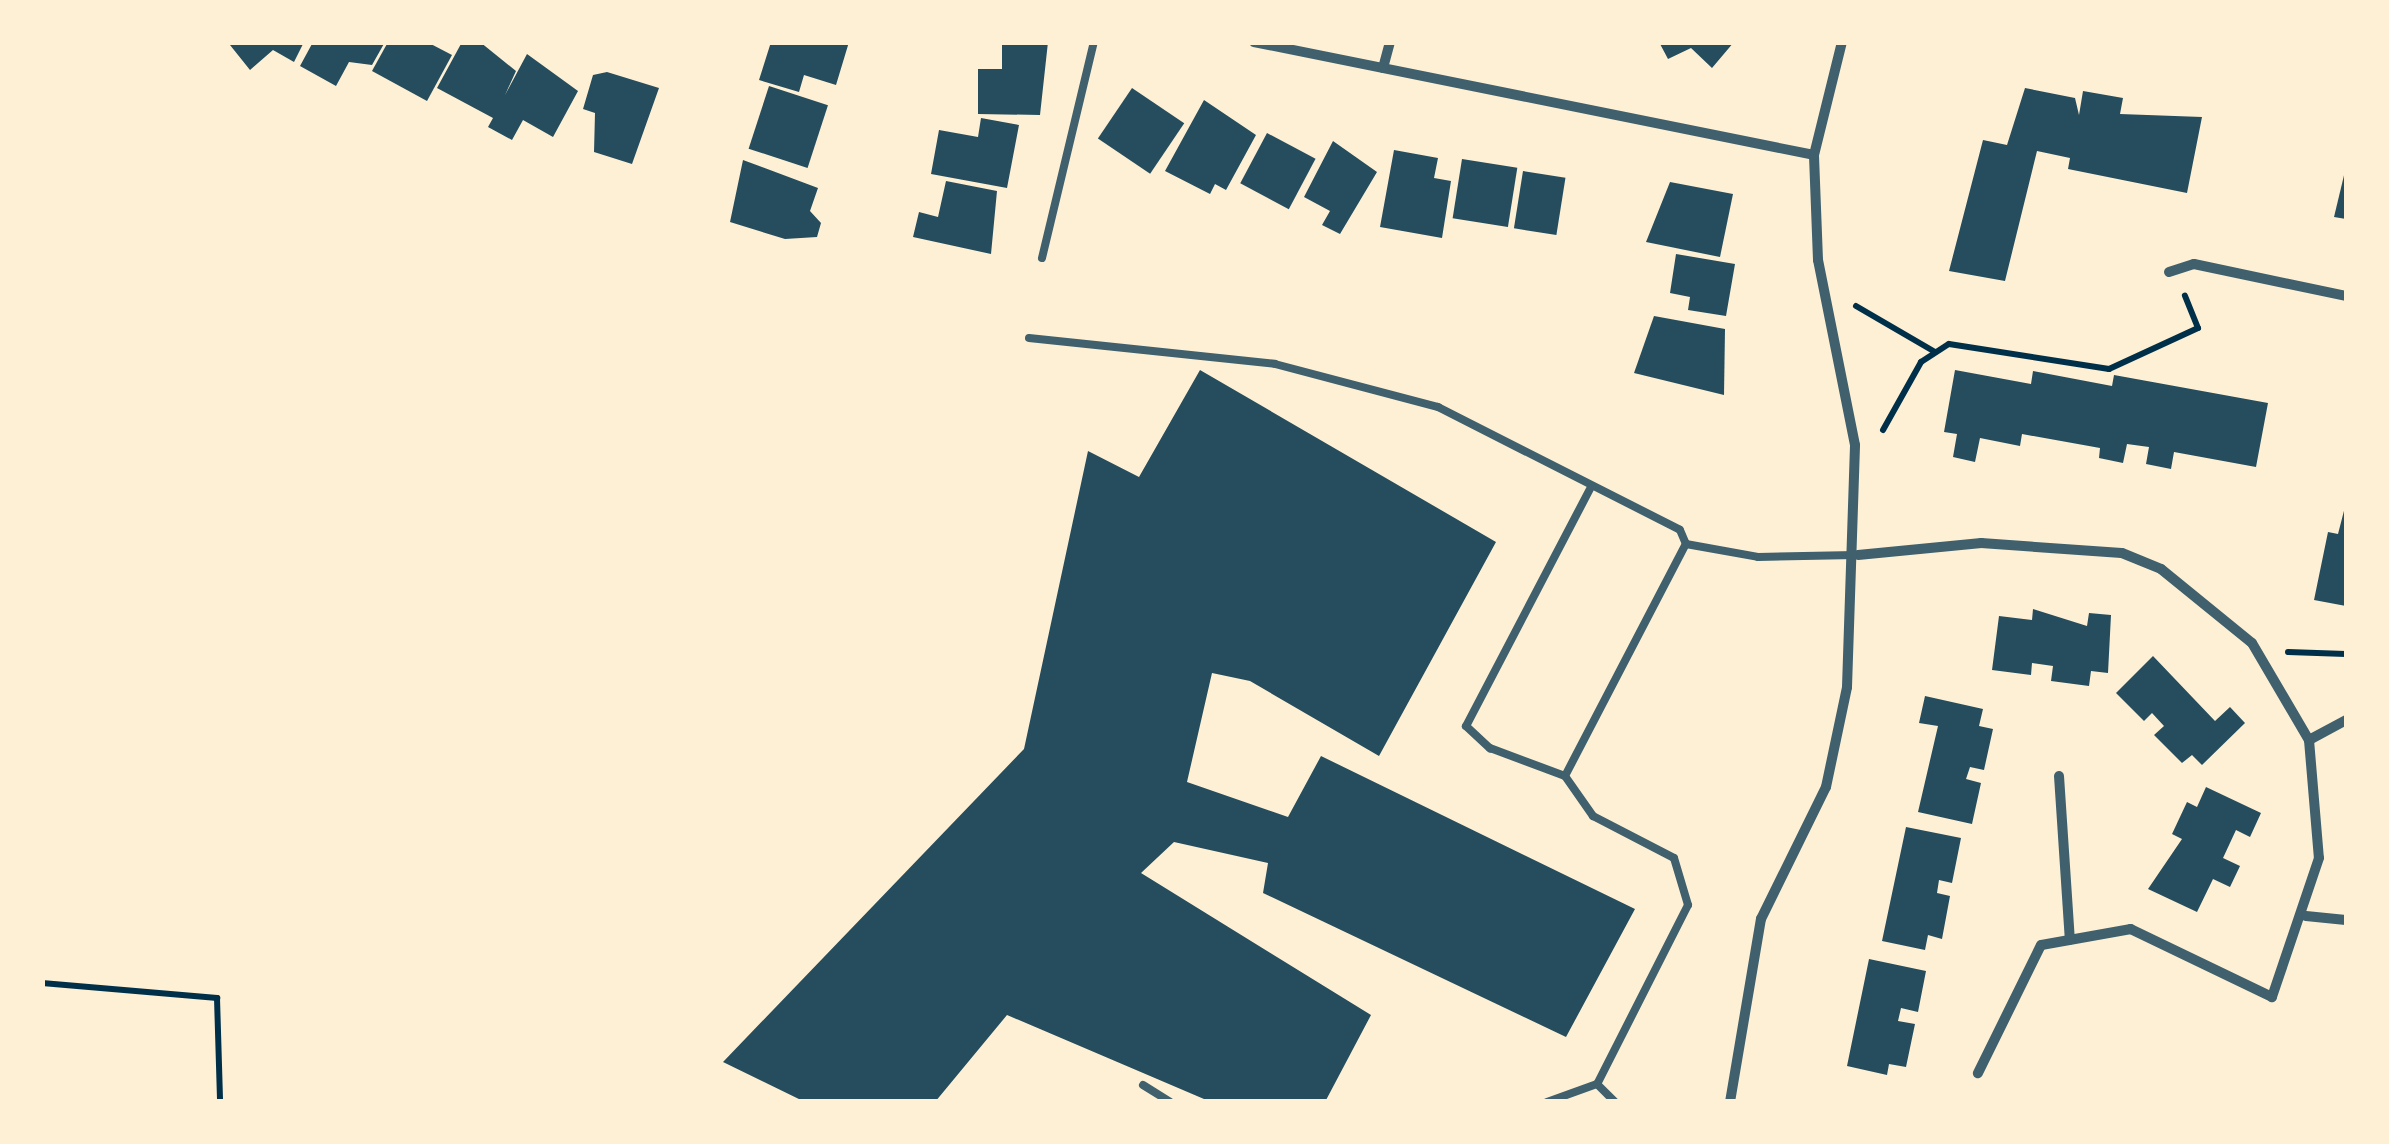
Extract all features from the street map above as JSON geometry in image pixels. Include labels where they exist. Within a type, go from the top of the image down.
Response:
[{"type":"street","points":[[1254,42],[1814,155]]},
{"type":"street","points":[[1383,68],[1390,42]]},
{"type":"street","points":[[1730,1102],[1762,918],[1826,787],[1848,687],[1858,555],[1856,445],[1823,280],[1814,155],[1842,42]]},
{"type":"street","points":[[2172,271],[2194,264],[2346,296]]},
{"type":"street","points":[[1858,555],[1980,544],[2122,553],[2161,569],[2257,650],[2309,740],[2322,818],[2306,916],[2272,997],[2131,928],[2042,946],[1978,1073]]},
{"type":"street","points":[[2309,740],[2346,720]]},
{"type":"street","points":[[2059,776],[2070,940]]},
{"type":"street","points":[[2306,916],[2346,920]]},
{"type":"lane","points":[[1042,258],[1094,42]]},
{"type":"lane","points":[[1029,338],[1275,364],[1438,406],[1680,530],[1686,544]]},
{"type":"lane","points":[[1546,1102],[1597,1084],[1688,906],[1674,858],[1593,816],[1564,776],[1490,748],[1466,726],[1591,486]]},
{"type":"lane","points":[[1686,544],[1758,557],[1858,555]]},
{"type":"lane","points":[[1564,776],[1686,544]]},
{"type":"lane","points":[[1144,1084],[1170,1102]]},
{"type":"lane","points":[[1597,1084],[1615,1102]]},
{"type":"path","points":[[1856,445],[1883,430],[1920,362],[1937,352],[1974,343],[2109,369],[2198,328],[2172,271]]},
{"type":"path","points":[[1823,280],[1886,330],[1937,352]]},
{"type":"path","points":[[2257,650],[2346,654]]},
{"type":"path","points":[[42,983],[217,998],[220,1102]]},
{"type":"building","points":[[304,42],[294,62],[273,50],[250,70],[230,45]]},
{"type":"building","points":[[313,42],[385,42],[372,65],[349,62],[336,86],[300,66]]},
{"type":"building","points":[[388,42],[427,42],[452,55],[427,101],[372,71]]},
{"type":"building","points":[[462,42],[480,42],[516,71],[505,95],[527,54],[578,91],[553,137],[523,120],[512,140],[488,127],[493,118],[437,88]]},
{"type":"building","points":[[771,42],[849,42],[836,85],[804,75],[799,92],[759,80]]},
{"type":"building","points":[[1002,42],[1048,42],[1040,115],[978,114],[978,69],[1002,69]]},
{"type":"building","points":[[1659,42],[1734,42],[1712,68],[1691,48],[1668,59]]},
{"type":"building","points":[[607,72],[659,88],[632,164],[594,152],[595,113],[583,109],[593,75]]},
{"type":"building","points":[[769,86],[828,105],[808,168],[749,149]]},
{"type":"building","points":[[1132,88],[1184,123],[1150,174],[1098,139]]},
{"type":"building","points":[[2025,88],[2075,98],[2079,115],[2083,91],[2123,98],[2120,114],[2202,117],[2187,193],[2068,169],[2070,158],[2037,151],[2005,281],[1949,271],[1983,140],[2007,145]]},
{"type":"building","points":[[1204,100],[1256,135],[1226,190],[1215,184],[1210,194],[1165,171]]},
{"type":"building","points":[[981,118],[1019,125],[1007,188],[931,174],[939,130],[978,137]]},
{"type":"building","points":[[1267,133],[1316,159],[1289,209],[1240,183]]},
{"type":"building","points":[[1333,141],[1377,172],[1340,234],[1322,225],[1330,211],[1304,197]]},
{"type":"building","points":[[1394,150],[1438,158],[1434,178],[1451,181],[1442,238],[1380,227]]},
{"type":"building","points":[[1462,159],[1517,168],[1508,227],[1453,218]]},
{"type":"building","points":[[743,160],[818,188],[810,211],[821,223],[817,237],[785,239],[730,222]]},
{"type":"building","points":[[2346,167],[2346,219],[2334,217]]},
{"type":"building","points":[[1523,171],[1565,178],[1556,235],[1514,228]]},
{"type":"building","points":[[946,181],[997,191],[991,254],[913,237],[919,212],[938,217]]},
{"type":"building","points":[[1670,182],[1733,194],[1720,257],[1646,242]]},
{"type":"building","points":[[1676,254],[1735,264],[1726,316],[1688,310],[1690,297],[1670,293]]},
{"type":"building","points":[[1654,316],[1725,329],[1724,395],[1634,373]]},
{"type":"building","points":[[1200,370],[1496,542],[1379,756],[1250,681],[1212,673],[1187,782],[1288,817],[1321,756],[1635,909],[1566,1037],[1263,893],[1268,863],[1174,842],[1141,873],[1371,1015],[1325,1102],[1211,1102],[1007,1015],[935,1102],[805,1102],[723,1062],[1024,749],[1088,451],[1139,477]]},
{"type":"building","points":[[1955,370],[2031,384],[2033,371],[2112,386],[2114,375],[2268,403],[2256,467],[2174,452],[2171,469],[2146,464],[2149,447],[2127,444],[2123,463],[2099,458],[2100,448],[2022,434],[2020,446],[1980,438],[1975,462],[1953,457],[1957,434],[1944,432]]},
{"type":"building","points":[[2346,503],[2346,606],[2314,600],[2328,532],[2338,534]]},
{"type":"building","points":[[2033,609],[2087,626],[2089,613],[2111,615],[2108,673],[2091,671],[2089,686],[2051,681],[2053,666],[2032,663],[2031,675],[1992,670],[1999,616],[2032,620]]},
{"type":"building","points":[[2153,656],[2215,721],[2230,707],[2245,723],[2202,765],[2192,755],[2182,763],[2154,735],[2164,726],[2152,713],[2144,721],[2116,693]]},
{"type":"building","points":[[1925,696],[1983,709],[1979,726],[1993,729],[1984,770],[1970,767],[1966,779],[1981,783],[1972,824],[1918,812],[1938,726],[1919,723]]},
{"type":"building","points":[[2206,787],[2261,813],[2250,837],[2236,830],[2223,858],[2240,866],[2230,887],[2213,879],[2197,912],[2148,889],[2182,839],[2172,834],[2187,802],[2197,807]]},
{"type":"building","points":[[1906,827],[1961,838],[1952,883],[1939,880],[1937,893],[1950,896],[1942,939],[1928,935],[1925,950],[1882,941]]},
{"type":"building","points":[[1869,959],[1926,971],[1918,1012],[1901,1008],[1898,1021],[1915,1024],[1906,1067],[1889,1064],[1887,1075],[1847,1066]]}]
